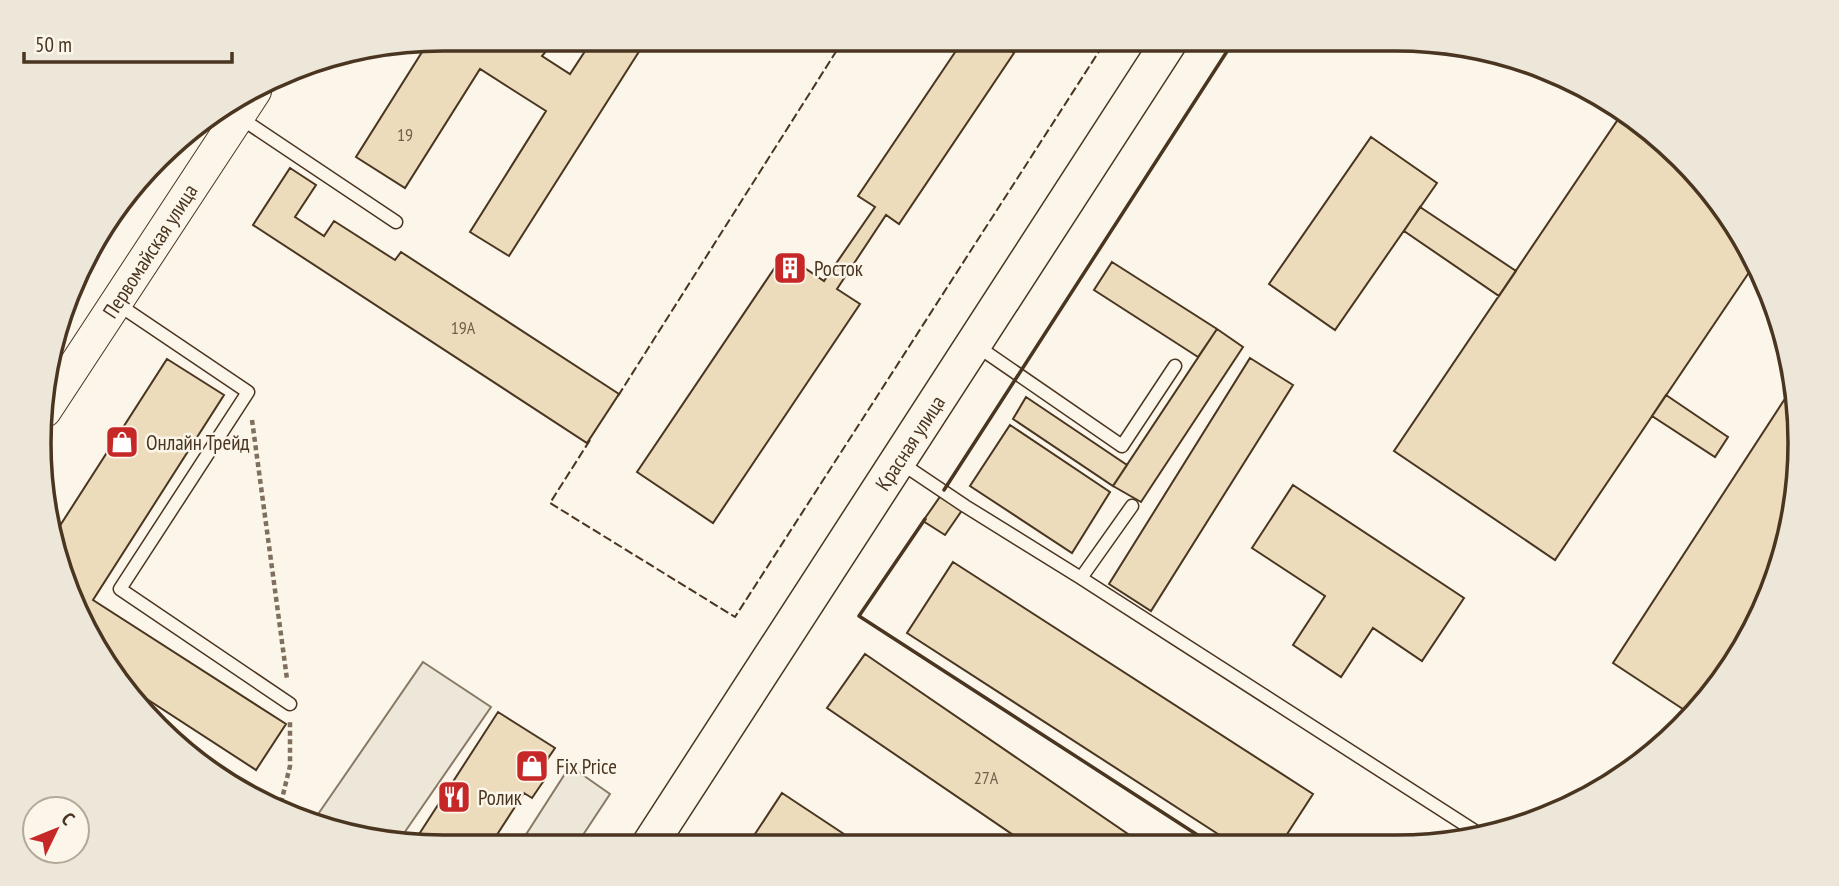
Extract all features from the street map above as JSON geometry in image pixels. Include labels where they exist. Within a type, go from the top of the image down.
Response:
[{"type":"main road","name":"Красная улица","points":[[656,835],[1163,51]]},
{"type":"street","name":"Первомайская улица","points":[[54,391],[116,303],[247,104]]},
{"type":"lane","points":[[247,104],[396,222]]},
{"type":"lane","points":[[116,303],[248,392],[120,590],[290,704]]},
{"type":"lane","points":[[974,344],[1122,446],[1175,366]]},
{"type":"lane","points":[[898,461],[1471,828]]},
{"type":"lane","points":[[1081,578],[1132,506]]},
{"type":"path","points":[[248,392],[290,704],[290,766],[282,800]]},
{"type":"shaded area","points":[[423,662],[491,707],[404,833],[366,828],[318,814]]},
{"type":"shaded area","points":[[570,766],[610,794],[583,835],[526,835]]},
{"type":"building","points":[[546,51],[542,56],[570,74],[585,51],[639,51],[509,256],[470,232],[546,111],[480,69],[405,188],[356,157],[422,52]]},
{"type":"building","name":"Росток","points":[[956,51],[1014,53],[899,224],[886,215],[837,289],[860,304],[713,523],[637,472],[784,254],[824,281],[875,207],[858,196]]},
{"type":"building","points":[[1618,120],[1655,148],[1707,204],[1736,247],[1749,272],[1555,560],[1394,451]]},
{"type":"building","points":[[1371,137],[1437,183],[1335,330],[1269,284]]},
{"type":"building","points":[[290,168],[316,185],[295,217],[324,236],[334,221],[395,260],[401,252],[619,394],[587,443],[253,225]]},
{"type":"building","points":[[1420,207],[1516,271],[1499,296],[1404,231]]},
{"type":"building","points":[[1112,262],[1217,329],[1198,357],[1094,290]]},
{"type":"building","points":[[1217,329],[1243,347],[1141,502],[1113,486]]},
{"type":"building","points":[[1250,358],[1293,385],[1151,611],[1109,584]]},
{"type":"building","points":[[167,359],[224,395],[93,600],[286,724],[256,770],[144,697],[117,661],[91,616],[72,569],[60,526]]},
{"type":"building","points":[[1666,395],[1728,437],[1715,457],[1652,416]]},
{"type":"building","points":[[1026,397],[1127,465],[1113,486],[1013,419]]},
{"type":"building","points":[[1785,398],[1787,469],[1775,545],[1748,616],[1722,661],[1684,709],[1613,663]]},
{"type":"building","points":[[1010,425],[1110,492],[1072,553],[970,486]]},
{"type":"building","points":[[1293,485],[1464,598],[1422,661],[1373,628],[1341,677],[1293,645],[1325,596],[1252,548]]},
{"type":"building","points":[[944,491],[965,506],[945,535],[923,521]]},
{"type":"building","points":[[953,562],[1313,794],[1286,835],[1220,835],[907,633]]},
{"type":"building","points":[[865,654],[1129,835],[1013,835],[827,708]]},
{"type":"building","points":[[498,712],[555,748],[540,770],[547,776],[532,798],[524,793],[497,835],[419,834]]},
{"type":"building","points":[[782,793],[845,835],[754,835]]},
{"type":"fence","points":[[618,396],[836,51]]},
{"type":"fence","points":[[590,440],[550,503],[735,617],[1099,51]]},
{"type":"wall","points":[[944,490],[1227,51]]},
{"type":"wall","points":[[925,519],[859,616],[1198,835]]},
{"type":"place","name":"Росток","points":[[790,268]]},
{"type":"place","name":"Онлайн Трейд","points":[[122,442]]},
{"type":"place","name":"Fix Price","points":[[532,766]]},
{"type":"place","name":"Ролик","points":[[454,797]]}]
